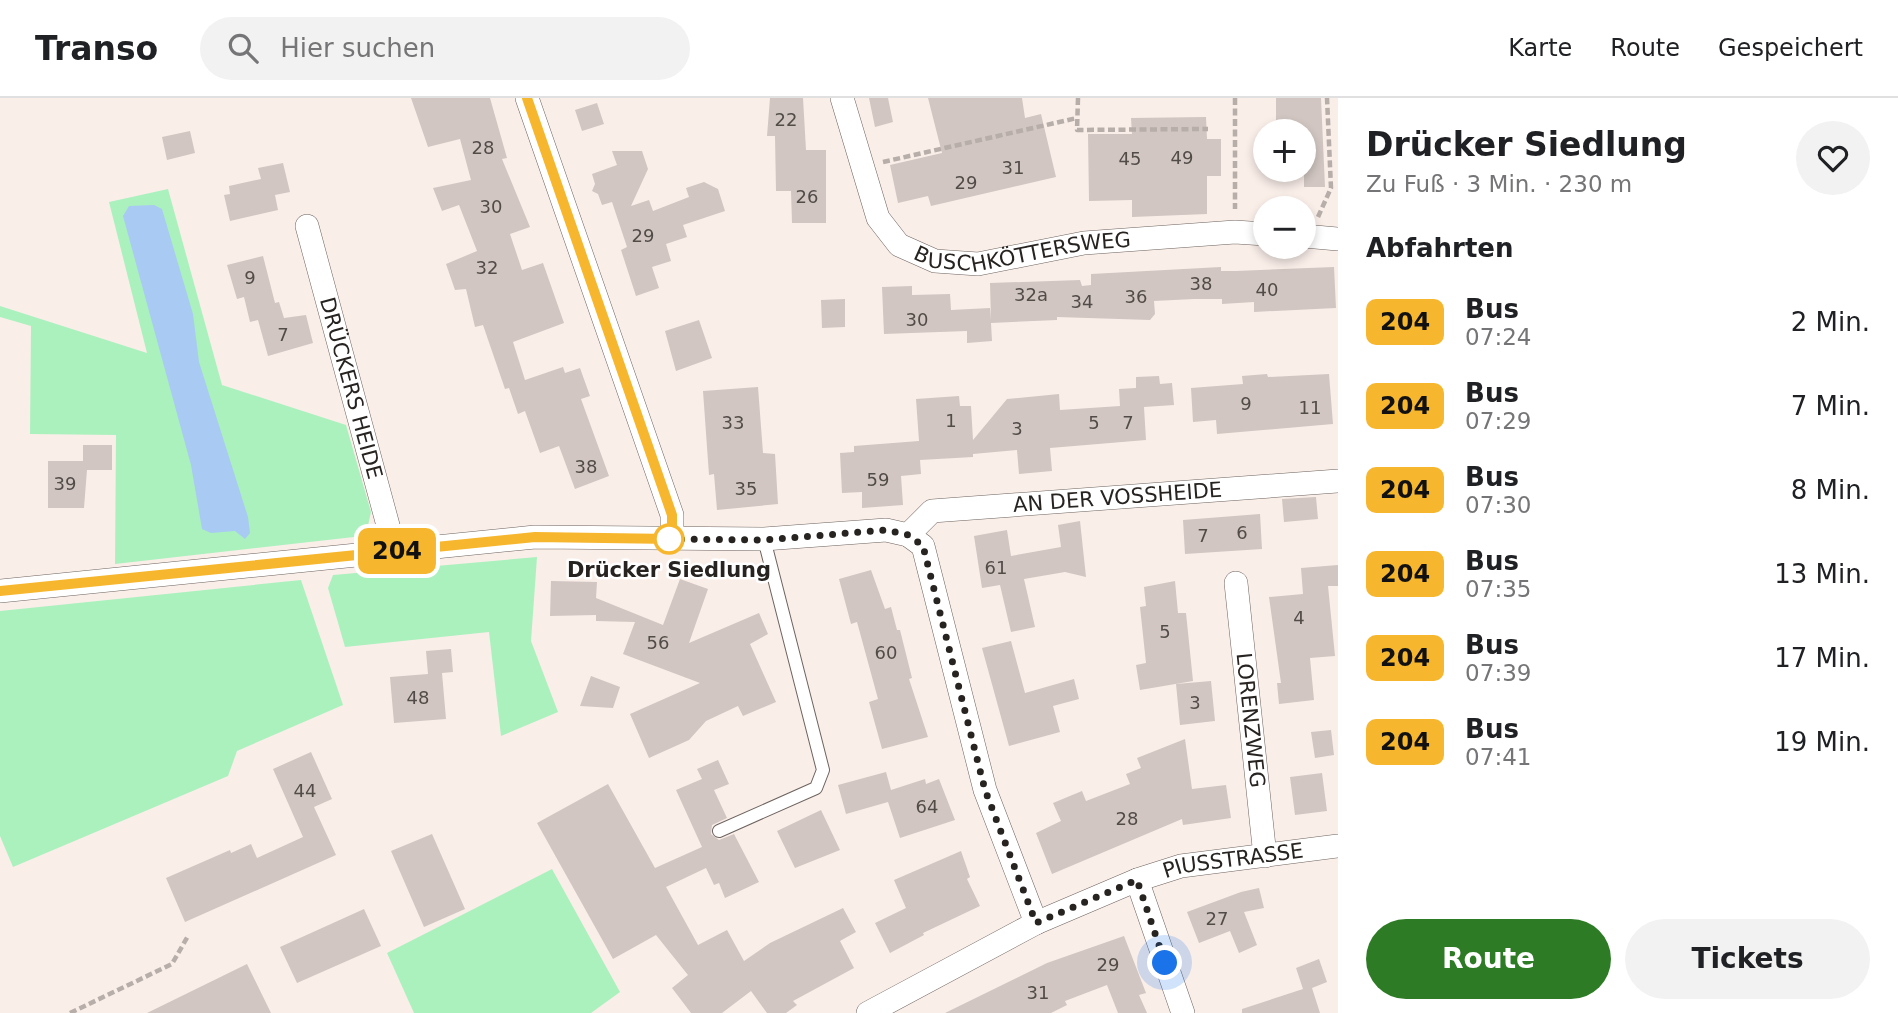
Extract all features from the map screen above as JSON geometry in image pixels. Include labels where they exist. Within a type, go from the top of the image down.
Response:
[{"type":"street","points":[[527,98],[672,515],[672,539]]},
{"type":"street","name":"BUSCHKÖTTERSWEG","points":[[842,98],[878,218],[899,246],[935,261],[978,264],[1084,243],[1235,232],[1253,233]]},
{"type":"street","name":"DRÜCKERS HEIDE","points":[[307,226],[389,529],[390,551]]},
{"type":"street","points":[[1316,237],[1338,239]]},
{"type":"street","name":"AN DER VOSSHEIDE","points":[[908,535],[932,511],[1338,481]]},
{"type":"street","points":[[0,591],[535,537],[764,540],[886,530],[908,535],[923,546],[985,790],[1036,923]]},
{"type":"street","name":"LORENZWEG","points":[[1236,583],[1265,856]]},
{"type":"street","name":"PIUSSTRASSE","points":[[869,1013],[1036,923],[1137,880],[1181,866],[1338,846]]},
{"type":"street","points":[[1137,880],[1183,1013]]},
{"type":"lane","points":[[719,831],[817,788],[823,770],[764,540]]},
{"type":"path","points":[[1078,98],[1077,130],[1208,129]]},
{"type":"path","points":[[1235,98],[1235,232]]},
{"type":"path","points":[[1316,220],[1331,188],[1327,98]]},
{"type":"path","points":[[862,167],[1077,118]]},
{"type":"path","points":[[70,1013],[172,964],[188,936]]},
{"type":"green space","points":[[168,189],[222,385],[346,425],[371,512],[367,530],[354,537],[115,564],[116,435],[30,434],[31,326],[0,317],[0,306],[147,353],[109,202]]},
{"type":"green space","points":[[537,557],[531,641],[558,712],[501,736],[489,632],[345,647],[328,588],[333,575]]},
{"type":"green space","points":[[301,580],[343,705],[237,751],[228,776],[13,867],[0,836],[0,611]]},
{"type":"green space","points":[[552,869],[620,992],[591,1013],[414,1013],[387,953]]},
{"type":"water","points":[[154,205],[162,209],[193,314],[199,362],[248,517],[250,533],[245,539],[235,531],[211,533],[202,529],[191,465],[123,216],[129,206]]},
{"type":"building","points":[[411,98],[490,98],[507,158],[502,159],[530,227],[510,234],[522,270],[543,263],[564,323],[513,342],[525,380],[563,367],[565,373],[580,368],[590,396],[581,399],[609,476],[575,489],[559,446],[540,453],[525,411],[518,414],[509,388],[505,389],[483,325],[475,327],[466,289],[455,290],[446,264],[477,251],[459,205],[442,211],[433,188],[471,180],[460,139],[428,147]]},
{"type":"building","points":[[770,98],[803,98],[806,150],[826,150],[826,223],[792,223],[791,191],[776,191],[775,136],[767,136]]},
{"type":"building","points":[[869,98],[888,98],[893,122],[875,127]]},
{"type":"building","points":[[928,98],[1022,98],[1025,118],[1041,114],[1056,177],[931,206],[928,196],[898,203],[890,165],[942,153]]},
{"type":"building","points":[[1276,98],[1321,98],[1325,187],[1304,187],[1304,182],[1316,182],[1316,119],[1276,119]]},
{"type":"building","points":[[597,103],[604,124],[582,131],[575,110]]},
{"type":"building","points":[[1206,117],[1207,139],[1221,139],[1221,176],[1207,176],[1207,214],[1132,217],[1132,200],[1089,201],[1088,134],[1132,134],[1131,118]]},
{"type":"building","points":[[190,131],[195,153],[167,160],[162,137]]},
{"type":"building","points":[[612,151],[642,151],[648,169],[631,206],[649,200],[653,211],[689,197],[686,188],[704,182],[718,189],[725,211],[683,225],[687,237],[666,244],[671,261],[652,267],[659,288],[636,296],[621,250],[627,247],[612,202],[602,205],[598,194],[592,191],[595,184],[592,174],[617,165]]},
{"type":"building","points":[[283,163],[290,192],[275,195],[278,210],[230,221],[224,195],[230,194],[229,186],[261,179],[258,168]]},
{"type":"building","points":[[263,256],[275,303],[279,302],[284,318],[306,315],[313,343],[268,356],[258,320],[250,322],[244,297],[237,299],[227,265]]},
{"type":"building","points":[[1221,267],[1221,271],[1236,271],[1334,267],[1336,308],[1254,312],[1254,302],[1222,304],[1222,299],[1154,301],[1155,314],[1150,320],[1057,317],[1057,320],[991,323],[992,341],[967,343],[967,331],[884,334],[882,287],[912,286],[912,295],[950,294],[951,310],[990,308],[991,320],[990,283],[1080,280],[1082,286],[1091,285],[1091,274]]},
{"type":"building","points":[[845,299],[845,327],[822,328],[821,300]]},
{"type":"building","points":[[699,320],[712,358],[676,371],[665,331]]},
{"type":"building","points":[[1267,374],[1268,377],[1329,374],[1333,424],[1217,434],[1216,420],[1193,422],[1191,388],[1243,384],[1242,376]]},
{"type":"building","points":[[1159,376],[1160,384],[1172,383],[1174,405],[1144,407],[1146,440],[1050,448],[1052,471],[1019,474],[1017,450],[973,454],[973,457],[920,460],[921,474],[901,476],[903,505],[862,508],[862,492],[842,493],[840,453],[854,452],[854,446],[919,441],[916,399],[959,396],[960,406],[971,406],[973,440],[1007,399],[1059,394],[1060,410],[1120,406],[1119,389],[1136,388],[1136,377]]},
{"type":"building","points":[[758,387],[763,453],[775,454],[778,504],[717,510],[714,474],[709,475],[703,391]]},
{"type":"building","points":[[83,445],[112,445],[112,470],[87,470],[84,508],[48,508],[48,461],[83,461]]},
{"type":"building","points":[[1316,497],[1318,519],[1284,522],[1282,499]]},
{"type":"building","points":[[1260,514],[1262,549],[1185,554],[1183,520]]},
{"type":"building","points":[[1080,521],[1086,577],[1065,572],[1024,579],[1035,627],[1011,632],[1000,585],[982,588],[974,536],[1007,530],[1011,556],[1061,547],[1058,525]]},
{"type":"building","points":[[1338,565],[1338,586],[1328,586],[1335,656],[1310,658],[1314,700],[1279,704],[1277,683],[1281,683],[1269,597],[1303,594],[1301,568]]},
{"type":"building","points":[[871,570],[885,609],[891,607],[897,630],[900,630],[912,678],[909,679],[928,737],[882,749],[869,702],[878,699],[857,622],[851,624],[839,579]]},
{"type":"building","points":[[680,579],[708,589],[689,643],[759,613],[768,634],[750,644],[776,702],[743,716],[738,706],[706,721],[689,740],[649,758],[630,714],[700,683],[623,654],[635,622],[596,621],[596,615],[550,616],[551,581],[597,582],[596,598],[663,625]]},
{"type":"building","points":[[1175,581],[1178,613],[1186,613],[1193,681],[1140,690],[1136,665],[1146,663],[1140,607],[1146,606],[1144,587]]},
{"type":"building","points":[[1011,641],[1025,693],[1074,679],[1079,699],[1053,706],[1060,732],[1009,746],[982,648]]},
{"type":"building","points":[[451,649],[453,672],[442,673],[446,719],[394,723],[390,677],[428,674],[426,651]]},
{"type":"building","points":[[591,676],[620,687],[613,708],[580,706]]},
{"type":"building","points":[[1211,681],[1215,721],[1180,725],[1176,684]]},
{"type":"building","points":[[1331,730],[1334,755],[1315,758],[1311,732]]},
{"type":"building","points":[[1185,739],[1192,789],[1226,785],[1231,818],[1183,825],[1182,819],[1052,874],[1036,833],[1061,821],[1053,803],[1082,791],[1086,801],[1130,784],[1126,774],[1141,768],[1137,758]]},
{"type":"building","points":[[311,752],[332,799],[314,807],[336,855],[185,922],[166,878],[230,850],[231,853],[251,844],[257,858],[303,837],[273,769]]},
{"type":"building","points":[[718,760],[729,784],[714,790],[727,818],[712,825],[711,834],[719,840],[734,834],[759,882],[725,898],[719,883],[714,885],[706,868],[666,887],[698,945],[727,930],[744,961],[770,943],[843,908],[856,932],[840,941],[854,968],[793,1001],[797,1005],[786,1013],[767,1013],[751,991],[722,1013],[691,1013],[672,988],[688,975],[656,935],[613,959],[537,823],[608,784],[655,868],[702,847],[676,790],[702,779],[697,769]]},
{"type":"building","points":[[886,772],[891,790],[925,779],[926,784],[939,779],[955,820],[900,838],[888,802],[846,814],[838,785]]},
{"type":"building","points":[[1322,773],[1327,811],[1295,815],[1290,777]]},
{"type":"building","points":[[821,810],[840,850],[795,868],[777,831]]},
{"type":"building","points":[[432,834],[465,909],[424,927],[391,851]]},
{"type":"building","points":[[961,851],[970,877],[967,879],[980,906],[923,933],[924,935],[890,953],[875,923],[906,908],[894,880]]},
{"type":"building","points":[[1259,888],[1264,908],[1244,912],[1257,945],[1239,953],[1230,931],[1199,943],[1187,912]]},
{"type":"building","points":[[364,909],[381,946],[297,983],[280,947]]},
{"type":"building","points":[[1124,936],[1146,993],[1139,995],[1147,1013],[1118,1013],[1107,985],[1065,1001],[1067,1005],[1051,1013],[945,1013],[1047,963]]},
{"type":"building","points":[[1319,959],[1327,982],[1312,988],[1320,1013],[1242,1013],[1242,1009],[1303,989],[1296,968]]},
{"type":"building","points":[[247,964],[271,1013],[147,1013]]},
{"type":"bus line","name":"204","points":[[0,591],[535,537],[672,539],[672,515],[527,98]]},
{"type":"place","name":"Drücker Siedlung","points":[[669,539]]},
{"type":"route","points":[[669,539],[764,540],[886,530],[908,535],[923,546],[985,790],[1036,923],[1137,880],[1165,963]]}]
